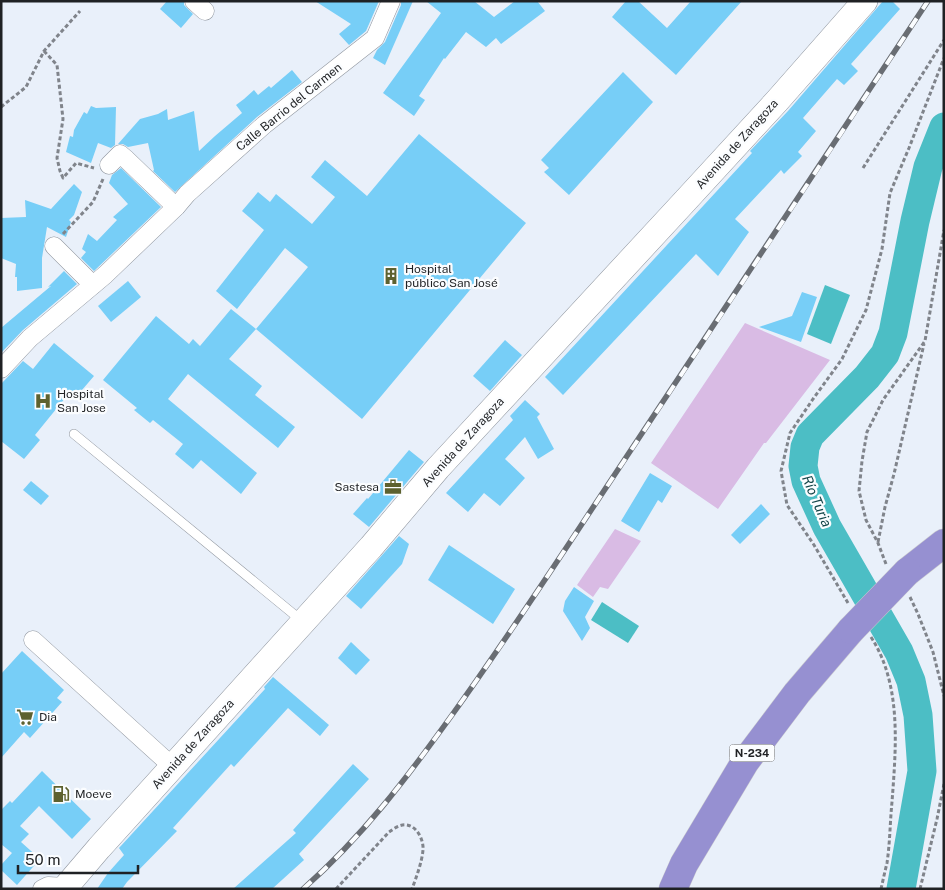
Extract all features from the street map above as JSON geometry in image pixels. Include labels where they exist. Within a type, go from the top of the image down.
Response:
[{"type":"highway","name":"N-234","points":[[673,889],[684,864],[745,762],[802,686],[856,623],[901,578],[944,543]]},
{"type":"main road","name":"Avenida de Zaragoza","points":[[58,888],[94,854],[173,767],[371,547],[438,468],[706,178],[860,3]]},
{"type":"street","name":"Calle Barrio del Carmen","points":[[1,370],[30,338],[105,275],[176,207],[187,194],[264,125],[375,38],[392,1]]},
{"type":"street","points":[[109,165],[120,154],[176,207]]},
{"type":"street","points":[[54,246],[93,285]]},
{"type":"street","points":[[33,640],[173,767]]},
{"type":"lane","points":[[74,434],[303,622]]},
{"type":"path","points":[[1,107],[26,87],[44,51],[80,11]]},
{"type":"path","points":[[863,168],[944,40]]},
{"type":"path","points":[[44,51],[57,66],[63,119],[57,158],[63,178],[76,164],[93,168],[109,165]]},
{"type":"path","points":[[881,889],[887,861],[895,760],[894,712],[889,678],[876,646],[856,623],[814,545],[787,505],[781,471],[790,433],[842,360],[866,310],[882,249],[890,193],[944,58]]},
{"type":"path","points":[[54,246],[93,202],[109,165]]},
{"type":"path","points":[[878,543],[925,341],[944,230]]},
{"type":"path","points":[[925,341],[882,400],[867,432],[859,492],[866,520],[878,543],[901,578],[918,614],[933,652],[944,696]]},
{"type":"path","points":[[920,889],[944,784]]},
{"type":"path","points":[[336,889],[389,832],[400,826],[407,825],[414,828],[419,834],[422,840],[423,851],[412,889]]},
{"type":"shaded area","points":[[745,323],[830,360],[766,443],[764,443],[718,509],[651,463]]},
{"type":"shaded area","points":[[615,529],[641,541],[608,589],[600,587],[593,597],[577,585]]},
{"type":"water","points":[[825,285],[850,295],[831,344],[807,334]]},
{"type":"water","points":[[602,602],[639,626],[628,643],[591,620]]},
{"type":"building","points":[[167,1],[184,1],[184,5],[193,14],[181,28],[160,9]]},
{"type":"building","points":[[315,1],[379,1],[366,31],[349,45],[339,34],[351,24]]},
{"type":"building","points":[[401,1],[413,1],[385,65],[373,58],[377,50],[385,42]]},
{"type":"building","points":[[426,1],[474,1],[494,17],[515,1],[537,1],[545,11],[501,44],[496,38],[486,47],[466,32],[444,58],[419,96],[425,100],[414,116],[383,93],[441,13]]},
{"type":"building","points":[[626,1],[638,1],[667,28],[691,1],[742,1],[676,75],[612,17]]},
{"type":"building","points":[[883,1],[892,1],[900,9],[851,64],[858,71],[844,85],[837,79],[803,118],[816,131],[798,152],[802,156],[784,174],[781,170],[735,219],[749,232],[718,276],[696,254],[563,395],[545,377],[752,153],[750,151],[788,111]]},
{"type":"building","points":[[292,70],[302,82],[257,117],[175,192],[153,171],[148,143],[128,147],[118,144],[140,119],[158,114],[167,109],[168,120],[194,111],[199,151],[242,113],[236,105],[254,90],[258,95],[269,86],[271,88]]},
{"type":"building","points":[[623,72],[653,102],[569,195],[544,172],[549,168],[541,160]]},
{"type":"building","points":[[91,106],[96,108],[116,107],[115,145],[111,148],[98,143],[91,163],[66,152],[70,136],[73,137],[74,130],[84,112],[87,114]]},
{"type":"building","name":"Hospital público San José","points":[[419,134],[526,223],[362,419],[256,329],[308,267],[285,248],[237,309],[216,291],[264,230],[242,211],[258,192],[270,202],[276,194],[312,224],[335,197],[311,177],[325,160],[367,196]]},
{"type":"building","points":[[121,168],[161,207],[94,271],[81,258],[86,252],[82,249],[88,234],[97,241],[117,220],[113,217],[128,204],[109,183],[112,175]]},
{"type":"building","points":[[74,184],[82,192],[74,215],[69,220],[71,222],[66,237],[47,227],[42,258],[42,288],[17,291],[16,264],[1,258],[1,218],[26,217],[25,200],[51,209]]},
{"type":"building","points":[[64,271],[77,284],[23,330],[1,353],[1,328],[51,286],[48,287]]},
{"type":"building","points":[[128,281],[141,297],[111,322],[98,306]]},
{"type":"building","points":[[802,292],[817,297],[801,342],[759,327],[792,316]]},
{"type":"building","points":[[231,309],[256,329],[229,359],[262,386],[255,395],[295,427],[278,448],[188,374],[168,399],[257,473],[241,494],[201,460],[193,469],[175,454],[183,444],[153,420],[150,423],[134,410],[137,408],[103,380],[156,316],[189,344],[193,339],[200,346]]},
{"type":"building","points":[[505,340],[522,355],[490,391],[473,376]]},
{"type":"building","name":"Hospital San Jose","points":[[54,343],[94,376],[76,397],[70,392],[35,435],[40,440],[24,459],[1,441],[1,384],[23,361],[33,369]]},
{"type":"building","points":[[525,400],[540,414],[537,417],[554,449],[538,459],[525,437],[505,459],[525,478],[500,506],[484,493],[468,512],[446,493],[513,420],[510,416]]},
{"type":"building","points":[[409,450],[424,462],[369,527],[353,514]]},
{"type":"building","points":[[650,473],[672,486],[662,503],[658,500],[639,532],[621,521]]},
{"type":"building","points":[[31,481],[49,496],[41,505],[23,490]]},
{"type":"building","points":[[761,504],[770,514],[740,544],[731,535]]},
{"type":"building","points":[[399,536],[409,544],[402,564],[361,609],[346,596]]},
{"type":"building","points":[[449,545],[515,589],[493,624],[428,580]]},
{"type":"building","points":[[574,587],[594,601],[585,617],[590,628],[582,641],[563,611],[565,601]]},
{"type":"building","points":[[351,642],[370,660],[356,675],[338,658]]},
{"type":"building","name":"Dia","points":[[22,651],[64,690],[57,698],[62,702],[30,738],[24,732],[1,758],[1,674]]},
{"type":"building","points":[[273,677],[329,725],[320,736],[288,708],[234,767],[231,764],[173,828],[177,831],[122,889],[97,889],[124,855],[119,848],[265,689],[264,687]]},
{"type":"building","points":[[353,764],[369,779],[299,854],[304,860],[272,889],[233,889],[296,833],[293,830]]},
{"type":"building","points":[[42,771],[91,819],[72,839],[39,806],[20,826],[29,834],[21,842],[40,859],[17,885],[1,870],[1,865],[12,853],[1,844],[1,810],[10,801],[12,803]]},
{"type":"waterway","name":"Río Turia","points":[[901,889],[922,771],[918,715],[911,681],[899,652],[827,527],[806,481],[803,466],[805,447],[810,435],[867,377],[885,354],[893,333],[915,221],[928,167],[944,127]]},
{"type":"railway","points":[[303,889],[325,869],[383,806],[418,762],[468,692],[928,1]]},
{"type":"place","name":"Hospital público San José","points":[[391,276]]},
{"type":"place","name":"Hospital San Jose","points":[[43,401]]},
{"type":"place","name":"Sastesa","points":[[393,487]]},
{"type":"place","name":"Dia","points":[[25,717]]},
{"type":"place","name":"Moeve","points":[[61,794]]}]
